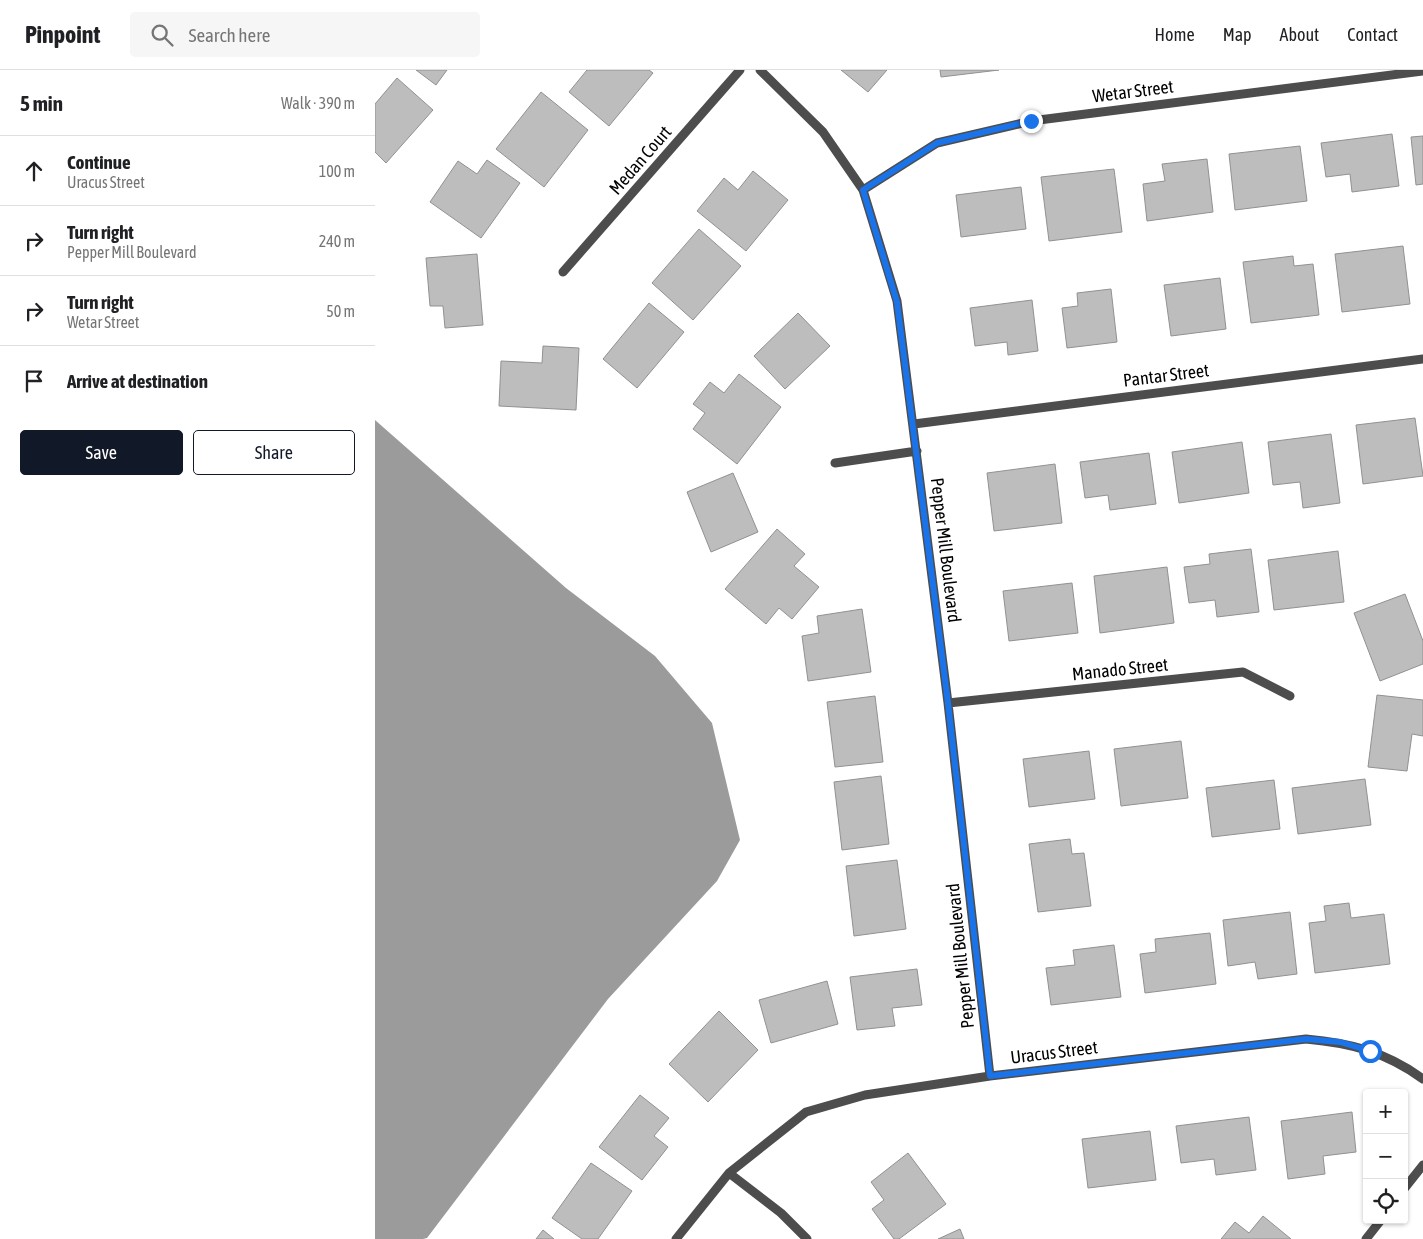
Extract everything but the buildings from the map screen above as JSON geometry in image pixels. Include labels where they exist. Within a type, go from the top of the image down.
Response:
[{"type":"street","name":"Medan Court","points":[[563,272],[740,70]]},
{"type":"street","name":"Pepper Mill Boulevard","points":[[760,70],[823,132],[863,190],[897,302],[948,703],[990,1076]]},
{"type":"street","name":"Wetar Street","points":[[863,190],[937,143],[1031,121],[1423,70]]},
{"type":"street","name":"Pantar Street","points":[[914,424],[1423,359]]},
{"type":"street","points":[[835,463],[917,451]]},
{"type":"street","name":"Manado Street","points":[[948,703],[1243,672],[1290,696]]},
{"type":"street","name":"Uracus Street","points":[[676,1239],[729,1173],[806,1112],[865,1095],[990,1076],[1306,1039],[1340,1042],[1370,1051],[1410,1070],[1423,1079]]},
{"type":"street","points":[[1408,1185],[1423,1165]]},
{"type":"street","points":[[729,1173],[781,1213],[807,1239]]},
{"type":"street","points":[[1366,1239],[1378,1224]]},
{"type":"shaded area","points":[[375,420],[566,588],[655,656],[712,723],[740,840],[717,881],[608,999],[427,1238],[423,1239],[375,1239]]},
{"type":"route","points":[[1031,121],[937,143],[863,190],[897,302],[948,703],[990,1076],[1306,1039],[1340,1042],[1370,1051]]}]
